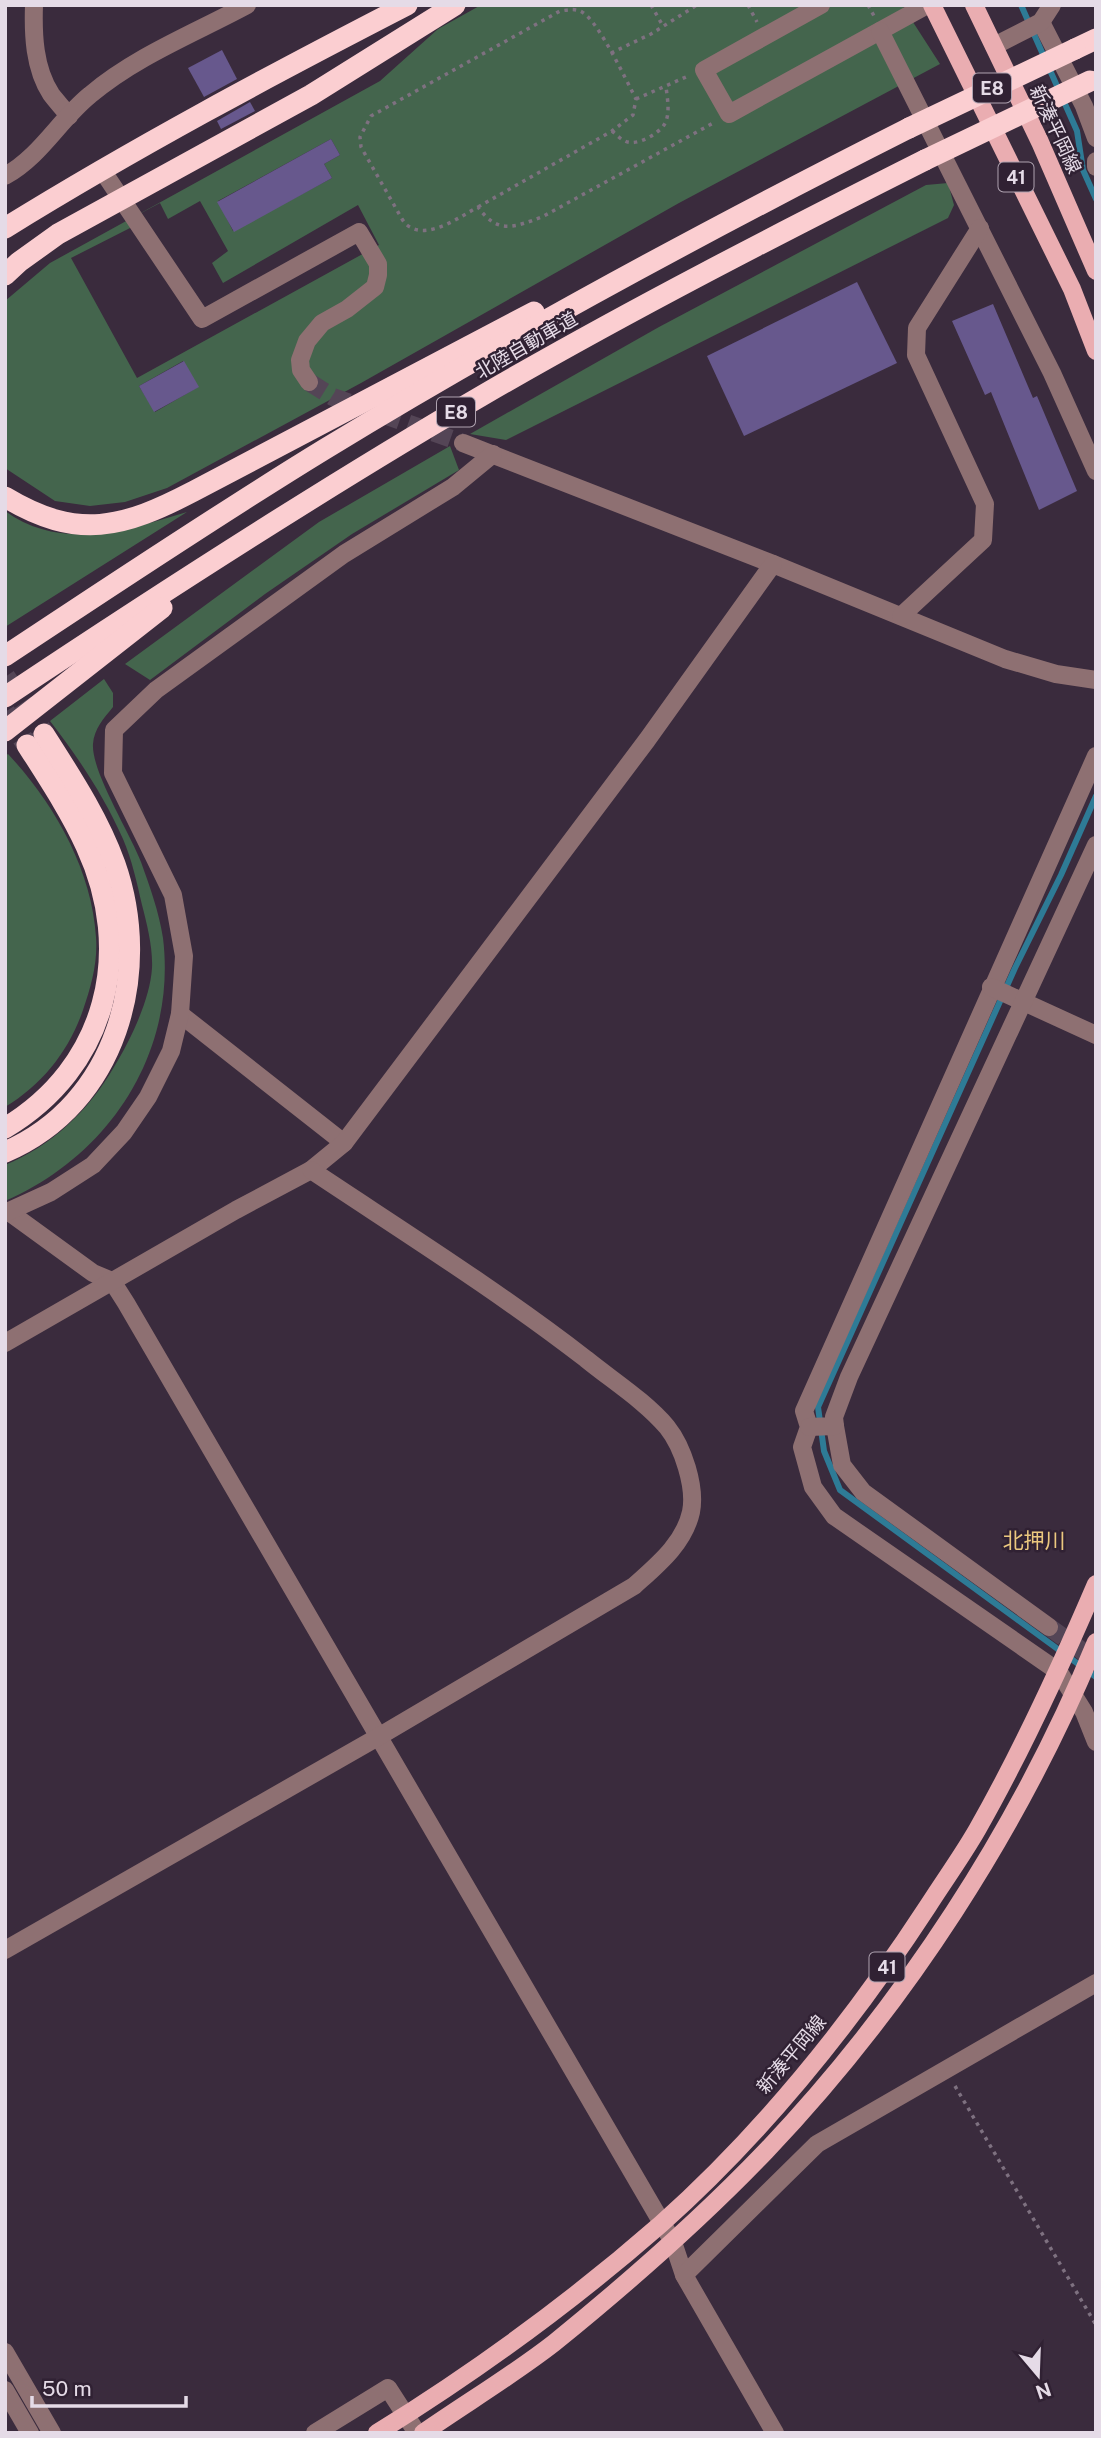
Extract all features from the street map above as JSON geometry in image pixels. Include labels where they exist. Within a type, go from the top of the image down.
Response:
[{"type":"highway","points":[[5,228],[282,69],[407,5]]},
{"type":"highway","points":[[5,261],[311,95],[455,5]]},
{"type":"highway","name":"北陸自動車道","points":[[5,656],[201,526],[326,448],[619,279],[768,199],[909,128],[1096,39]]},
{"type":"highway","name":"北陸自動車道","points":[[5,697],[266,528],[489,392],[776,235],[1093,80]]},
{"type":"highway","points":[[5,497],[52,520],[80,525],[110,524],[137,518],[194,491],[710,221],[768,199]]},
{"type":"highway","points":[[5,275],[58,234]]},
{"type":"highway","points":[[5,731],[266,528]]},
{"type":"highway","points":[[5,1128],[44,1100],[83,1053],[96,1027],[105,999],[109,970],[110,939],[98,877],[35,739],[90,810],[115,865],[130,923],[129,985],[122,1017],[111,1045],[98,1070],[80,1095],[60,1117],[36,1135],[5,1152]]},
{"type":"main road","name":"41","points":[[930,5],[1072,289],[1096,351]]},
{"type":"main road","name":"新湊平岡線","points":[[974,5],[1040,142],[1096,271]]},
{"type":"main road","name":"新湊平岡線","points":[[377,2433],[537,2325],[662,2223],[732,2154],[808,2070],[895,1957],[977,1831],[1059,1672],[1096,1584]]},
{"type":"main road","name":"41","points":[[423,2433],[552,2344],[673,2242],[767,2150],[848,2056],[921,1960],[975,1878],[1042,1759],[1096,1642]]},
{"type":"street","points":[[34,5],[33,34],[39,66],[50,93],[69,116]]},
{"type":"street","points":[[5,176],[35,155],[88,96],[120,71],[247,5]]},
{"type":"street","points":[[821,5],[704,69],[729,114],[877,24],[930,5]]},
{"type":"street","points":[[994,46],[1041,22],[1052,5]]},
{"type":"street","points":[[1041,22],[1084,106],[1096,138]]},
{"type":"street","points":[[877,24],[1052,373],[1096,471]]},
{"type":"street","points":[[1096,161],[1096,167]]},
{"type":"street","points":[[102,170],[202,319],[359,232],[378,264],[375,288],[347,309],[321,323],[307,341],[300,360],[300,369],[309,382]]},
{"type":"street","points":[[901,616],[984,540],[985,504],[916,355],[916,328],[980,228]]},
{"type":"street","points":[[463,443],[773,564],[1005,659],[1056,674],[1096,680]]},
{"type":"street","points":[[493,454],[453,487],[344,554],[167,682],[114,730],[113,773],[173,895],[184,956],[180,1014],[171,1051],[148,1097],[124,1132],[93,1165],[51,1192],[7,1213],[93,1273],[112,1282],[673,2242],[684,2275],[775,2433]]},
{"type":"street","points":[[5,1343],[311,1170],[344,1143],[647,740],[773,564]]},
{"type":"street","points":[[1096,755],[804,1411],[809,1427],[802,1447],[813,1487],[834,1516],[1059,1672],[1074,1694],[1096,1742]]},
{"type":"street","points":[[1049,1627],[863,1492],[842,1465],[834,1417],[849,1377],[1096,845]]},
{"type":"street","points":[[991,987],[1096,1035]]},
{"type":"street","points":[[180,1014],[344,1143]]},
{"type":"street","points":[[5,1950],[378,1737],[634,1586],[661,1562],[681,1538],[691,1511],[690,1478],[682,1454],[668,1429],[647,1408],[527,1314],[311,1170]]},
{"type":"street","points":[[809,1427],[835,1426]]},
{"type":"street","points":[[684,2275],[817,2144],[1096,1983]]},
{"type":"street","points":[[5,2352],[52,2433]]},
{"type":"street","points":[[315,2433],[387,2388],[417,2433]]},
{"type":"street","points":[[5,2390],[30,2433]]},
{"type":"path","points":[[651,5],[663,26]]},
{"type":"path","points":[[611,53],[697,5]]},
{"type":"path","points":[[868,5],[877,24]]},
{"type":"path","points":[[572,9],[583,13],[594,23],[611,53],[636,99],[633,116],[612,131],[438,228],[410,228],[402,219],[361,147],[360,137],[371,116],[560,11],[572,9]]},
{"type":"path","points":[[636,99],[704,69]]},
{"type":"path","points":[[612,131],[625,141],[633,143],[648,138],[664,125],[668,110],[666,86]]},
{"type":"path","points":[[478,207],[497,224],[514,228],[542,217],[729,114]]},
{"type":"path","points":[[945,2070],[1096,2325]]},
{"type":"green space","points":[[481,5],[902,5],[940,64],[679,203],[361,383],[167,488],[125,502],[90,506],[55,501],[5,468],[5,301],[50,263],[380,81],[438,29]],"holes":[[[331,139],[340,155],[324,164],[332,178],[233,231],[218,201]],[[200,201],[228,251],[212,263],[223,283],[358,205],[379,245],[137,378],[71,258],[132,227],[128,220],[160,203],[168,219]],[[183,361],[198,387],[155,412],[139,386]]]},
{"type":"green space","points":[[948,183],[954,205],[948,218],[506,440],[470,434],[659,327],[926,185]]},
{"type":"green space","points":[[450,446],[459,470],[352,534],[265,594],[150,680],[125,664],[319,522]]},
{"type":"green space","points":[[5,511],[27,524],[72,534],[118,530],[187,512],[5,627]]},
{"type":"green space","points":[[104,679],[113,693],[113,707],[95,733],[94,756],[104,786],[141,862],[159,919],[163,938],[164,980],[159,1021],[147,1060],[128,1096],[104,1128],[76,1157],[42,1181],[5,1201],[5,1165],[54,1137],[93,1098],[133,1033],[150,980],[152,960],[149,936],[126,847],[99,792],[50,721]]},
{"type":"green space","points":[[8,754],[55,815],[78,862],[93,912],[96,946],[89,992],[70,1039],[53,1066],[31,1088],[5,1107],[5,756]]},
{"type":"building","points":[[222,50],[237,79],[204,97],[188,68]]},
{"type":"building","points":[[250,102],[255,111],[221,129],[217,121]]},
{"type":"building","points":[[331,139],[340,155],[324,164],[332,178],[234,232],[217,202]]},
{"type":"building","points":[[857,282],[897,363],[744,436],[707,356]]},
{"type":"building","points":[[993,304],[1033,398],[1037,396],[1077,491],[1039,510],[991,392],[985,395],[952,321]]},
{"type":"building","points":[[184,361],[199,387],[154,412],[139,386]]},
{"type":"waterway","points":[[1021,5],[1077,131],[1083,170],[1096,199]]},
{"type":"waterway","points":[[1096,796],[1015,968],[818,1407],[824,1451],[840,1490],[1096,1677]]},
{"type":"tunnel","points":[[309,382],[333,397],[463,443]]},
{"type":"tunnel","points":[[5,677],[44,734]]},
{"type":"tunnel","points":[[5,712],[27,745]]},
{"type":"tunnel","points":[[1049,1627],[1096,1661]]},
{"type":"district","name":"北押川","points":[[1034,1540]]}]
